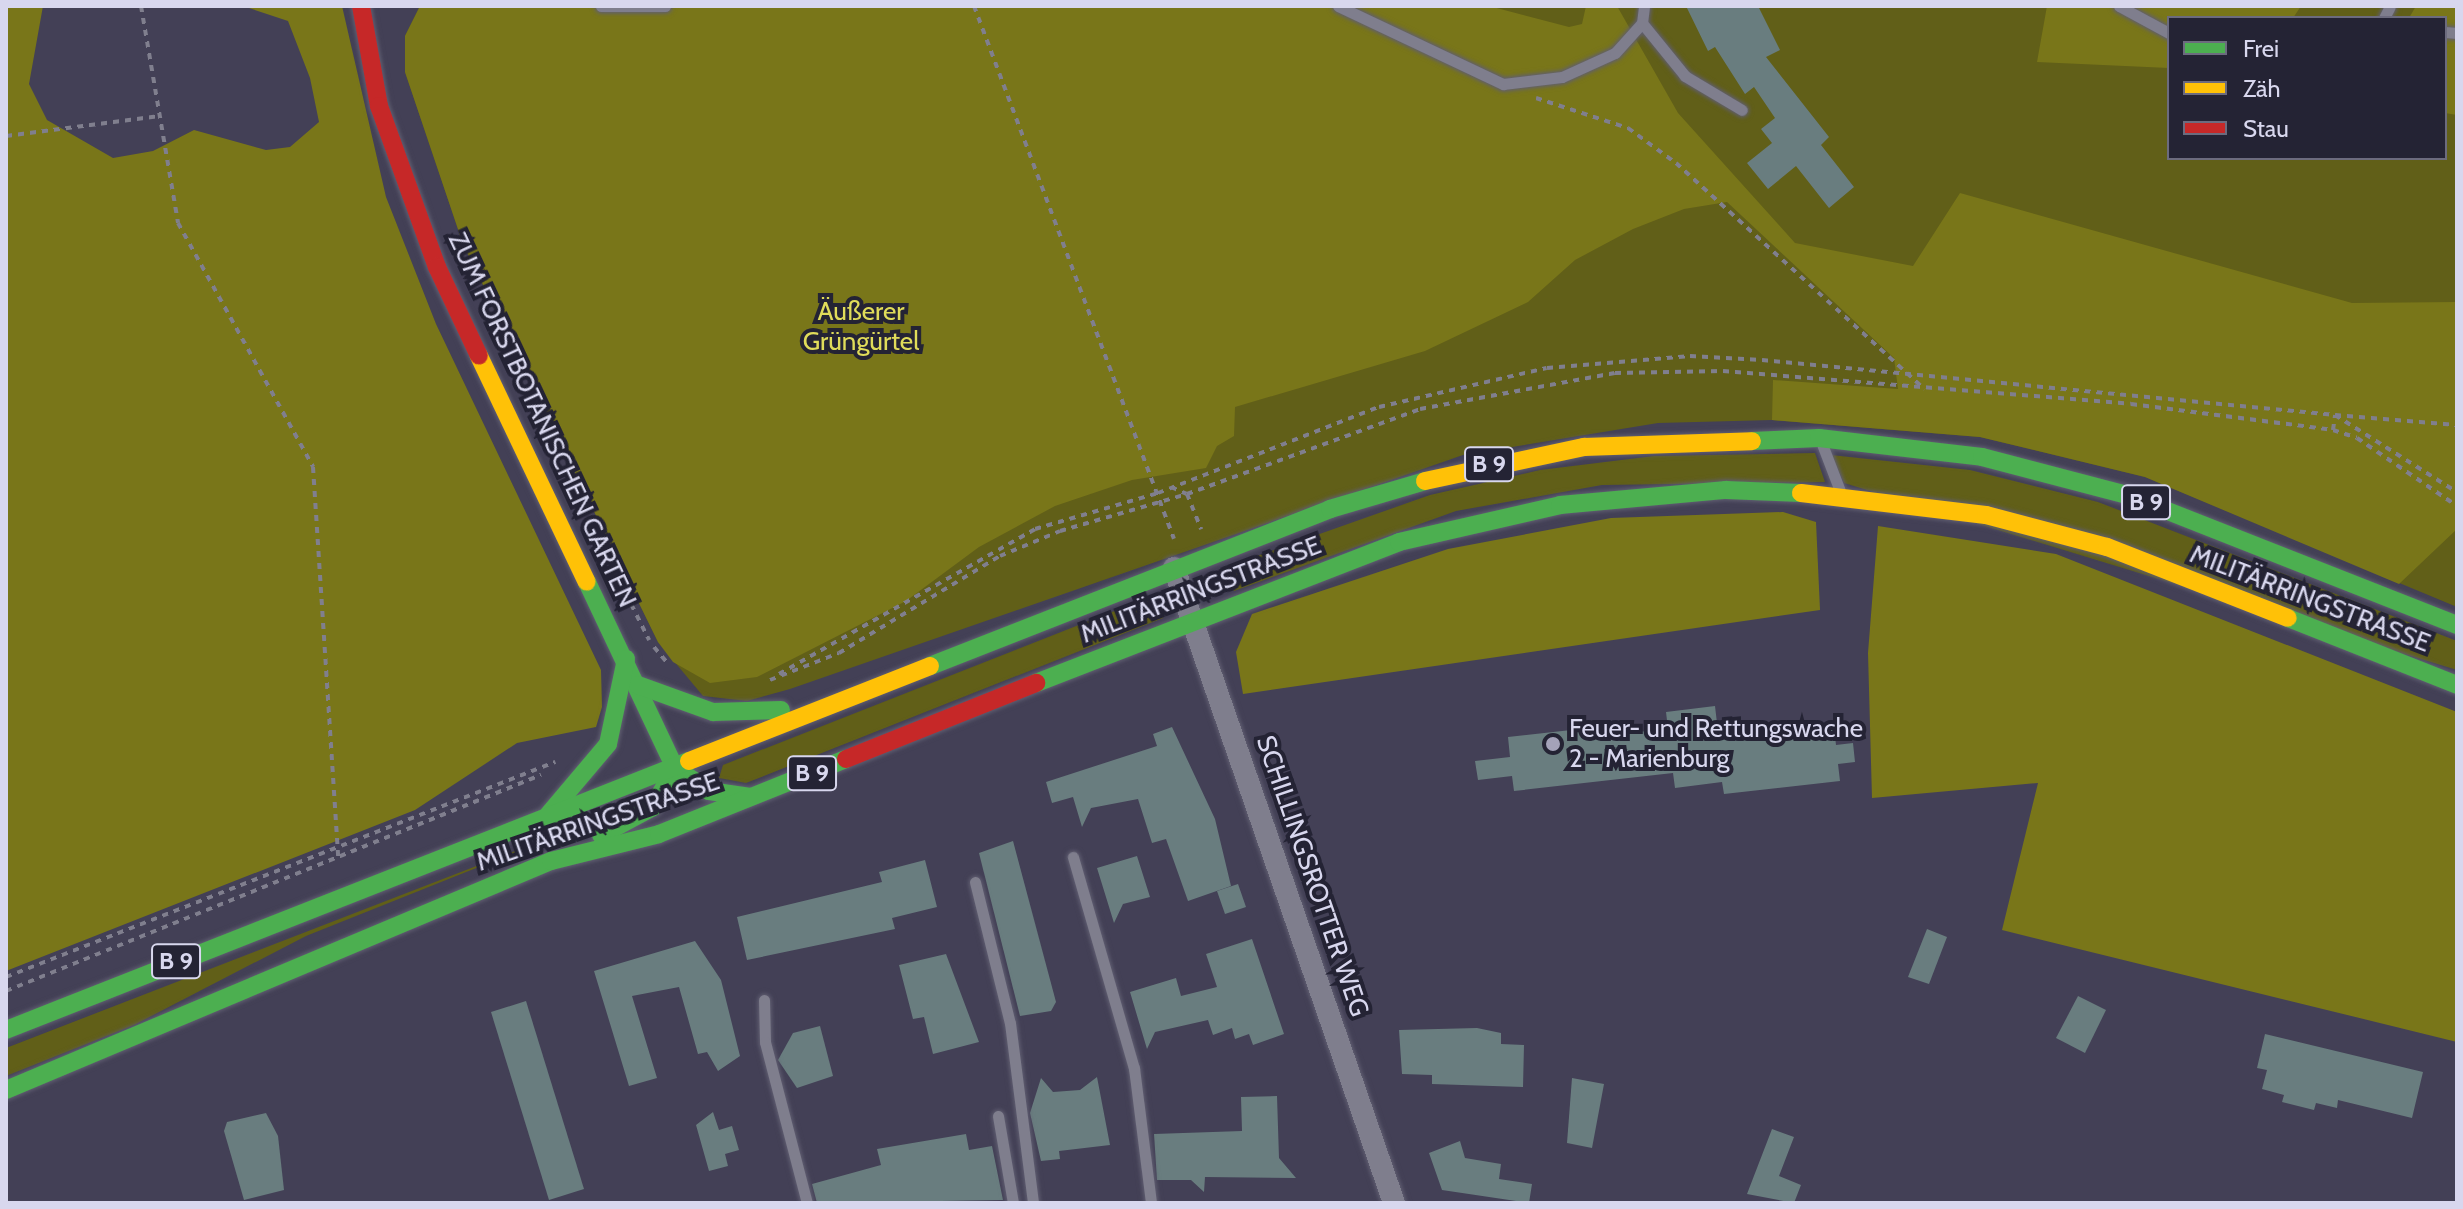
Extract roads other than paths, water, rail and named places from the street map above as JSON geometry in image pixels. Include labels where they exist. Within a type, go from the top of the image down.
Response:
[{"type":"main road","name":"ZUM FORSTBOTANISCHEN GARTEN","points":[[361,6],[379,106],[437,267],[626,659],[675,768]]},
{"type":"main road","name":"MILITÄRRINGSTRASSE","points":[[6,1030],[541,822],[817,707],[1174,568],[1398,487],[1522,457],[1683,438],[1819,438],[1982,457],[2127,495],[2457,625]]},
{"type":"main road","name":"MILITÄRRINGSTRASSE","points":[[6,1090],[551,861],[659,834],[1194,620],[1477,521],[1652,494],[1842,495],[1986,515],[2107,547],[2457,685]]},
{"type":"main road","name":"B 9","points":[[541,822],[608,744],[626,659]]},
{"type":"main road","name":"B 9","points":[[638,685],[713,712],[817,707]]},
{"type":"main road","name":"B 9","points":[[551,861],[653,807],[675,768]]},
{"type":"main road","points":[[675,768],[709,791],[751,797]]},
{"type":"street","name":"SCHILLINGSROTTER WEG","points":[[1174,568],[1394,1203]]},
{"type":"lane","points":[[601,6],[665,6]]},
{"type":"lane","points":[[1338,6],[1503,84],[1562,77],[1615,53],[1642,23],[1644,6]]},
{"type":"lane","points":[[2119,6],[2167,32]]},
{"type":"lane","points":[[1642,23],[1685,76],[1742,110]]},
{"type":"lane","points":[[1819,438],[1842,495]]},
{"type":"lane","points":[[1073,857],[1134,1068],[1151,1203]]},
{"type":"lane","points":[[975,882],[1010,1023],[1033,1203]]},
{"type":"lane","points":[[764,1000],[765,1042],[807,1203]]},
{"type":"lane","points":[[998,1116],[1013,1203]]},
{"type":"place","name":"Feuer- und Rettungswache 2 - Marienburg","points":[[1553,744]]},
{"type":"park label","name":"Äußerer Grüngürtel","points":[[861,327]]}]
